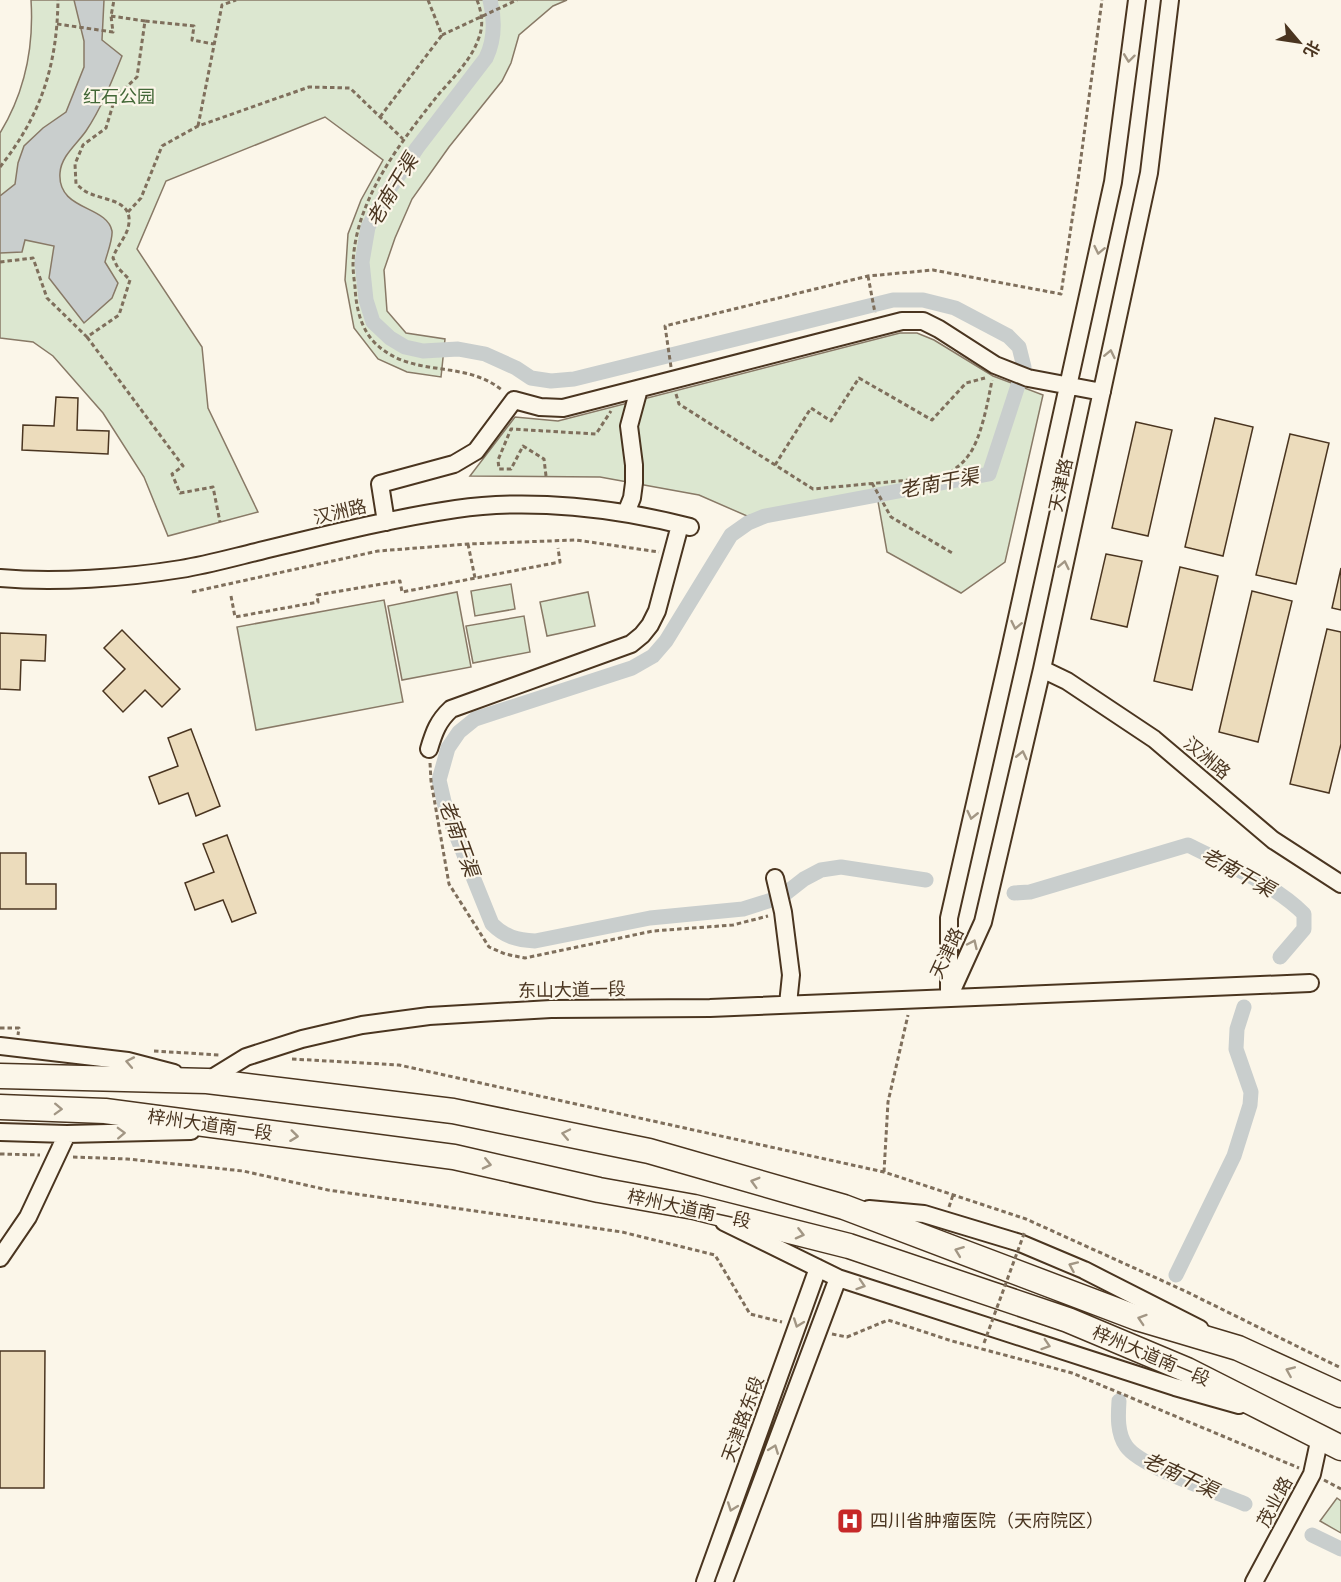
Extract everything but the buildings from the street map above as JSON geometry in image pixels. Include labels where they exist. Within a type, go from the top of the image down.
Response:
[{"type":"highway","name":"梓州大道南一段","points":[[0,1076],[207,1081],[453,1111],[649,1151],[844,1207],[1137,1318],[1238,1348],[1341,1395]]},
{"type":"highway","name":"梓州大道南一段","points":[[0,1107],[105,1111],[454,1157],[599,1190],[694,1207],[849,1246],[1068,1320],[1187,1370],[1341,1448]]},
{"type":"street","name":"天津路","points":[[949,997],[949,918],[1113,182],[1137,0]]},
{"type":"street","name":"天津路","points":[[949,997],[983,922],[1042,669],[1149,173],[1170,0]]},
{"type":"street","points":[[386,522],[380,484],[454,464],[476,451],[514,400],[540,407],[563,408],[902,321],[923,321],[995,365],[1021,375],[1102,392]]},
{"type":"street","points":[[626,513],[632,498],[634,483],[634,465],[628,426],[639,388]]},
{"type":"street","name":"汉洲路","points":[[0,578],[113,577],[182,569],[386,522],[458,509],[520,506],[626,513],[685,526],[672,554]]},
{"type":"street","points":[[429,749],[435,729],[442,717],[451,709],[631,644],[650,625],[657,611],[672,554]]},
{"type":"street","name":"汉洲路","points":[[1042,669],[1067,681],[1154,739],[1273,840],[1341,884]]},
{"type":"street","points":[[775,878],[783,912],[791,975],[788,1004]]},
{"type":"street","name":"东山大道一段","points":[[207,1081],[246,1057],[302,1039],[362,1025],[429,1016],[551,1009],[710,1008],[1310,983]]},
{"type":"street","points":[[0,1046],[128,1062],[207,1081]]},
{"type":"street","points":[[0,1132],[67,1134],[242,1129]]},
{"type":"street","points":[[0,1257],[28,1217],[67,1134]]},
{"type":"street","points":[[694,1207],[838,1278],[1175,1387],[1282,1417]]},
{"type":"street","name":"天津路东段","points":[[705,1582],[818,1268]]},
{"type":"street","points":[[724,1582],[838,1278]]},
{"type":"street","name":"茂业路","points":[[1254,1582],[1312,1474],[1320,1437]]},
{"type":"path","points":[[0,167],[34,114],[51,71],[58,0]]},
{"type":"path","points":[[57,24],[113,32],[111,16],[114,0]]},
{"type":"path","points":[[198,126],[222,5],[236,0]]},
{"type":"path","points":[[428,0],[442,35]]},
{"type":"path","points":[[477,0],[482,16],[478,40],[466,61],[403,140],[375,188],[360,223],[353,264],[355,293],[361,322],[373,341],[388,354],[410,364],[472,373],[491,380],[514,400]]},
{"type":"path","points":[[380,117],[442,35],[517,0]]},
{"type":"path","points":[[673,380],[665,326],[868,276],[933,270],[1061,294],[1102,0]]},
{"type":"path","points":[[111,16],[194,26],[192,40],[214,44]]},
{"type":"path","points":[[87,337],[119,315],[130,280],[114,263],[113,258],[127,231],[129,222],[125,208],[117,202],[88,193],[76,184],[75,164],[83,145],[106,128],[115,98],[137,77],[145,21]]},
{"type":"path","points":[[128,213],[141,198],[162,146],[198,126],[309,87],[350,88],[403,140]]},
{"type":"path","points":[[0,262],[33,258],[47,298],[87,337],[183,466],[172,474],[180,493],[213,487],[220,522]]},
{"type":"path","points":[[868,276],[878,327]]},
{"type":"path","points":[[679,404],[775,465],[813,489],[942,477],[956,469],[969,455],[979,432],[993,376],[966,383],[932,420],[859,378],[831,421],[811,408],[775,465]]},
{"type":"path","points":[[546,476],[544,459],[523,446],[511,469],[499,469],[498,460],[511,429],[596,434],[614,406]]},
{"type":"path","points":[[872,483],[891,517],[954,554]]},
{"type":"path","points":[[192,592],[378,551],[468,544],[576,540],[672,554]]},
{"type":"path","points":[[468,544],[475,578]]},
{"type":"path","points":[[231,596],[235,617],[318,602],[317,595],[400,582],[402,592],[560,562],[558,548]]},
{"type":"path","points":[[429,749],[431,782],[449,884],[489,947],[505,954],[525,958],[653,931],[733,925],[783,912]]},
{"type":"path","points":[[884,1172],[888,1102],[912,999]]},
{"type":"path","points":[[0,1028],[19,1028]]},
{"type":"path","points":[[0,1154],[127,1159],[243,1171],[328,1190],[622,1232],[715,1255],[750,1314],[797,1326]]},
{"type":"path","points":[[984,1343],[1025,1232]]},
{"type":"path","points":[[818,1331],[847,1337],[888,1320],[952,1341],[1072,1373],[1312,1474],[1341,1489]]},
{"type":"green space","name":"红石公园","points":[[31,0],[567,0],[553,6],[519,35],[511,63],[502,81],[449,147],[412,199],[384,270],[387,311],[406,333],[445,339],[441,377],[407,372],[378,359],[354,328],[345,280],[348,234],[361,200],[383,160],[325,117],[166,181],[137,249],[202,347],[208,408],[258,512],[168,536],[144,477],[103,413],[53,356],[33,342],[0,338],[0,133],[16,102],[26,69],[31,35]]},
{"type":"green space","points":[[900,333],[917,333],[934,340],[993,376],[1043,395],[1005,562],[961,593],[887,552],[876,490],[747,516],[699,495],[600,477],[470,476],[515,417],[558,421]]},
{"type":"green space","points":[[511,584],[515,609],[475,616],[471,591]]},
{"type":"green space","points":[[457,592],[471,667],[402,680],[388,606]]},
{"type":"green space","points":[[588,592],[595,626],[547,636],[540,602]]},
{"type":"green space","points":[[384,600],[403,702],[256,730],[237,627]]},
{"type":"green space","points":[[524,616],[530,652],[473,663],[466,626]]},
{"type":"green space","points":[[1337,1498],[1341,1501],[1341,1533],[1320,1521]]},
{"type":"shaded area","points":[[74,0],[104,0],[102,40],[122,56],[97,114],[66,156],[60,173],[61,185],[66,194],[101,216],[112,231],[105,262],[118,283],[112,298],[84,323],[49,278],[54,246],[25,240],[22,252],[0,253],[0,196],[15,184],[18,163],[24,146],[43,128],[66,112],[84,67],[84,41]]},
{"type":"waterway","name":"老南干渠","points":[[490,0],[493,29],[486,58],[417,148],[386,194],[368,227],[362,262],[366,300],[373,322],[390,338],[405,347],[423,351],[458,349],[485,354],[516,368],[531,378],[551,381],[574,379],[893,300],[923,300],[955,308],[1008,336],[1019,347],[1024,367],[989,474],[765,516],[748,523],[731,535],[666,641],[653,656],[632,668],[475,719],[459,732],[448,748],[439,780],[446,810],[492,924],[512,937],[535,941],[650,918],[743,909],[781,897],[804,879],[821,870],[841,867],[926,880]]},
{"type":"waterway","name":"老南干渠","points":[[1014,893],[1030,892],[1188,845],[1264,884],[1304,914],[1304,929],[1280,957]]},
{"type":"waterway","name":"老南干渠","points":[[1176,1275],[1234,1156],[1250,1105],[1251,1092],[1236,1049],[1237,1029],[1244,1007]]},
{"type":"waterway","name":"老南干渠","points":[[1119,1401],[1118,1418],[1121,1436],[1126,1446],[1134,1454],[1163,1471],[1245,1504]]},
{"type":"waterway","name":"老南干渠","points":[[1312,1535],[1341,1549]]},
{"type":"place","name":"四川省肿瘤医院（天府院区）","points":[[850,1521]]}]
